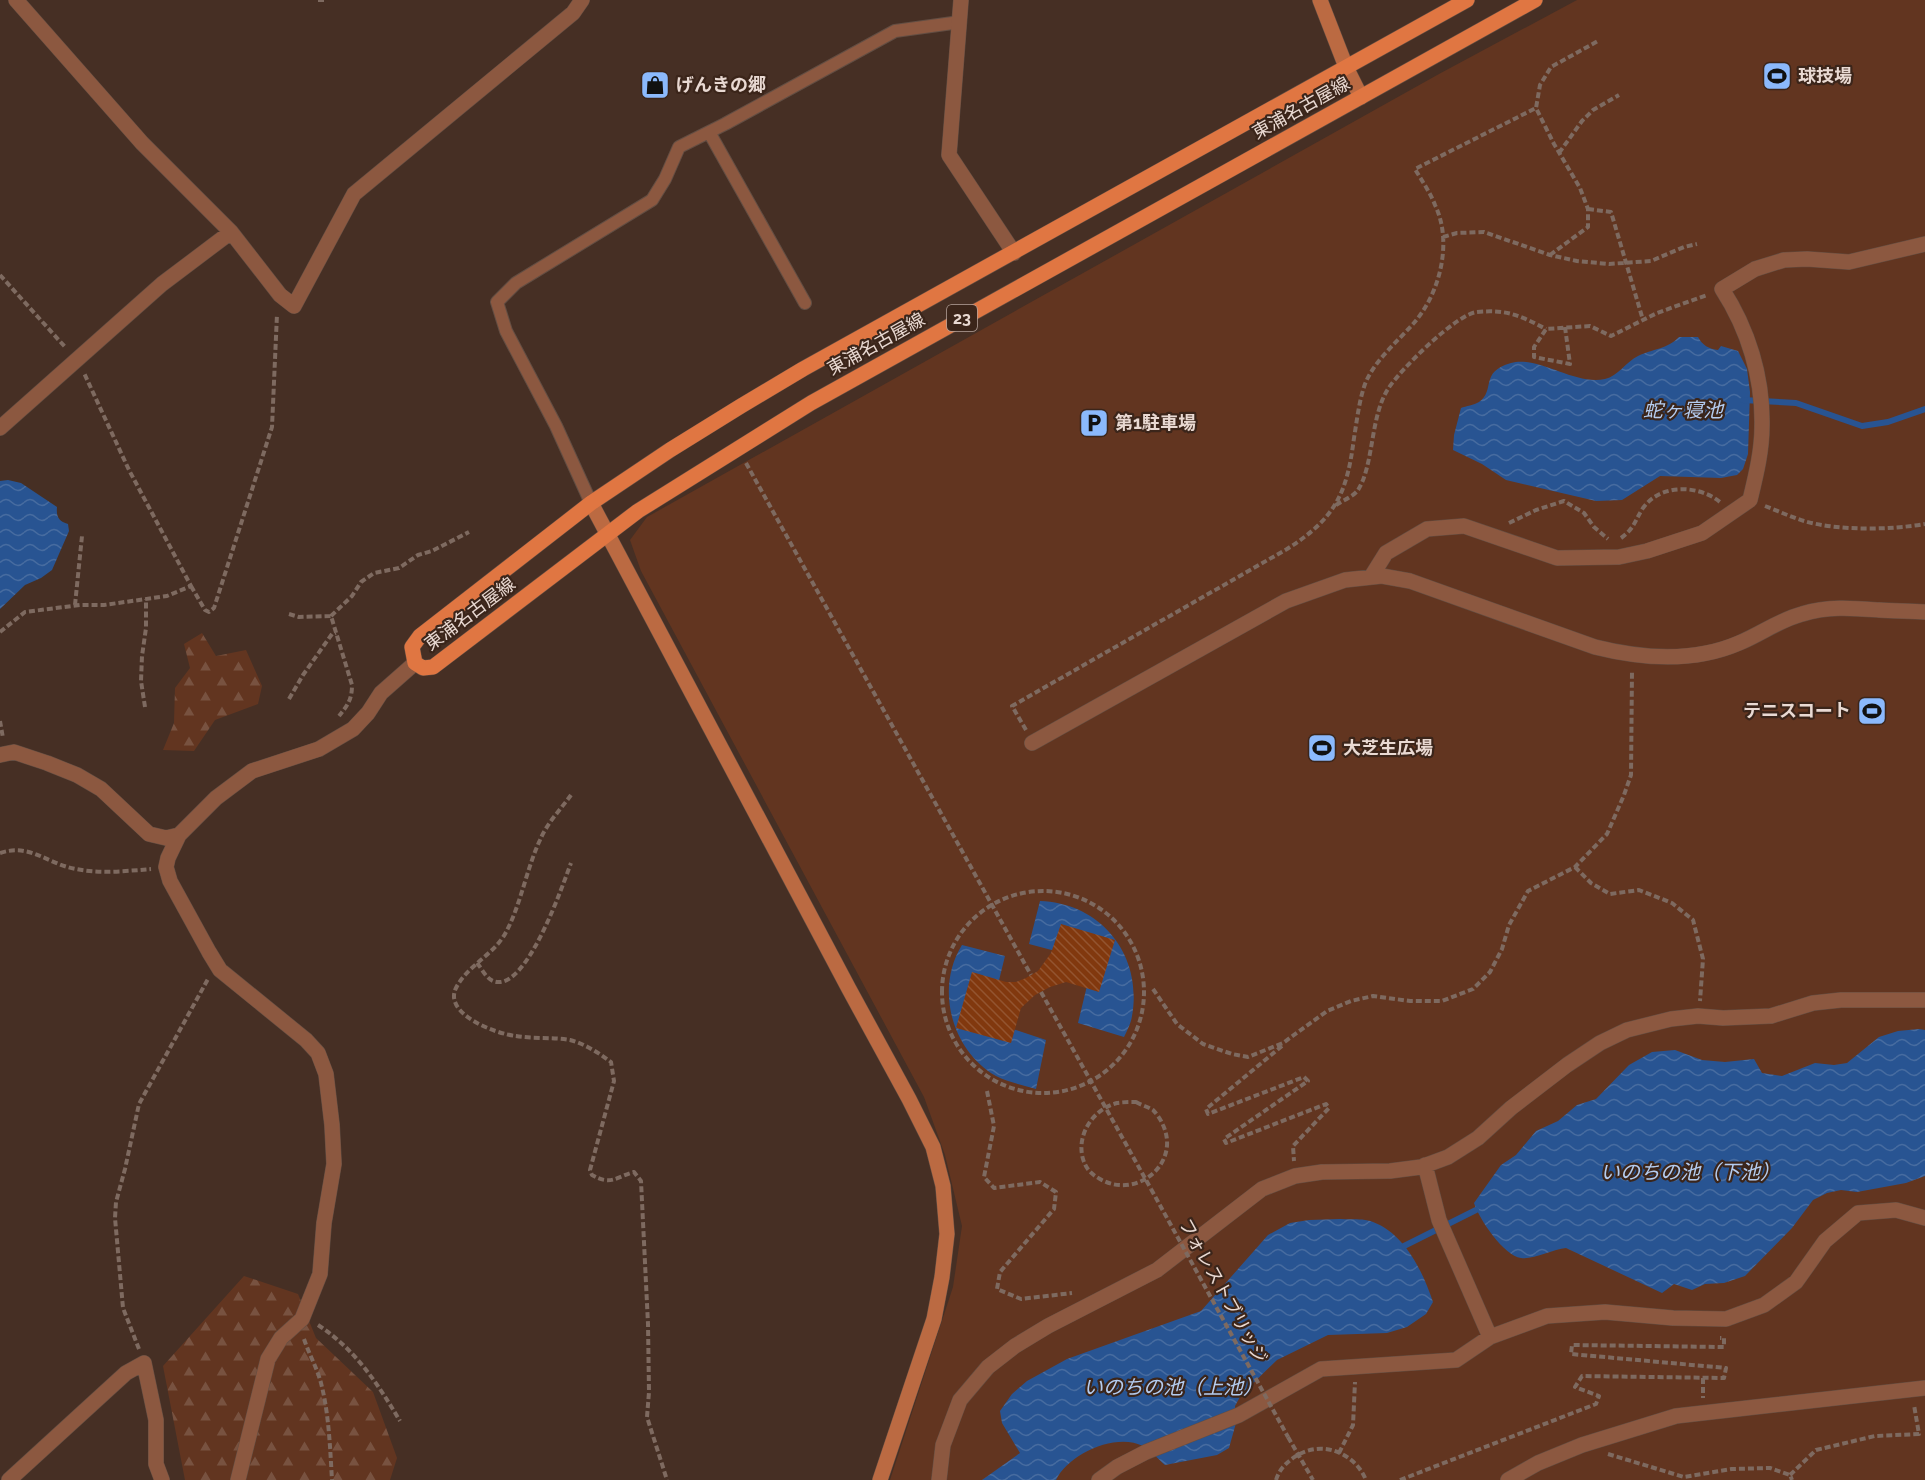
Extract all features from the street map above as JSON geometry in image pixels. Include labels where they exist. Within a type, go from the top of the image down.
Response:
[{"type":"main road","name":"東浦名古屋線","points":[[1467,0],[751,400],[670,450],[591,503],[420,636],[412,647],[416,663],[423,668],[433,668],[648,505],[811,403],[1535,0]]},
{"type":"street","points":[[16,0],[142,143],[231,232],[280,295],[294,306],[354,194],[573,13],[582,0]]},
{"type":"street","points":[[961,0],[950,155],[1014,253]]},
{"type":"street","points":[[1320,0],[1361,97]]},
{"type":"street","points":[[0,428],[162,284],[231,232]]},
{"type":"street","points":[[1371,577],[1386,553],[1427,529],[1464,526],[1557,558],[1619,557],[1702,533],[1750,500],[1759,457],[1762,427],[1760,390],[1747,337],[1735,310],[1722,289],[1755,269],[1784,260],[1849,262],[1925,244]]},
{"type":"street","points":[[591,503],[933,1147],[943,1186],[947,1234],[942,1277],[934,1319],[880,1480]]},
{"type":"street","points":[[1032,743],[1286,601],[1345,580],[1382,576],[1410,581],[1595,647],[1632,656],[1657,658],[1691,656],[1718,650],[1740,643],[1800,614],[1828,608],[1851,607],[1925,612]]},
{"type":"street","points":[[238,1480],[268,1359],[281,1338],[302,1318],[320,1274],[324,1223],[334,1164],[332,1125],[326,1074],[318,1053],[306,1040],[220,970],[176,895],[166,867],[179,835],[216,798],[252,771],[318,749],[353,729],[369,713],[381,693],[416,663]]},
{"type":"street","points":[[0,755],[14,752],[77,775],[101,789],[149,834],[165,838],[179,835]]},
{"type":"street","points":[[939,1480],[943,1445],[960,1400],[988,1367],[1015,1346],[1048,1326],[1157,1270],[1262,1189],[1294,1176],[1322,1172],[1390,1171],[1425,1165],[1448,1157],[1478,1138],[1511,1108],[1600,1043],[1627,1030],[1671,1019],[1698,1016],[1751,1018],[1771,1016],[1812,1003],[1855,999],[1925,1000]]},
{"type":"street","points":[[1425,1165],[1439,1220],[1490,1336]]},
{"type":"street","points":[[1099,1480],[1117,1467],[1146,1452],[1239,1414],[1320,1369],[1456,1360],[1490,1336],[1547,1316],[1605,1312],[1673,1318],[1726,1319],[1764,1305],[1796,1282],[1825,1241],[1858,1213],[1896,1210],[1925,1218]]},
{"type":"street","points":[[9,1480],[126,1373],[144,1363],[156,1420],[156,1464],[162,1480]]},
{"type":"street","points":[[1508,1480],[1538,1463],[1582,1445],[1676,1416],[1918,1389]]},
{"type":"lane","points":[[591,503],[556,426],[506,331],[497,302],[516,283],[652,200],[665,179],[679,147],[895,31],[960,22]]},
{"type":"lane","points":[[709,132],[805,303]]},
{"type":"path","points":[[318,0],[325,0]]},
{"type":"path","points":[[1550,255],[1588,227],[1588,209],[1580,188],[1536,108],[1540,85],[1551,67],[1598,41]]},
{"type":"path","points":[[1559,153],[1582,121],[1593,110],[1620,95]]},
{"type":"path","points":[[1032,743],[1012,706],[1294,544],[1320,525],[1335,506],[1344,489],[1350,468],[1358,410],[1366,382],[1389,349],[1415,321],[1431,298],[1439,276],[1443,237],[1436,205],[1415,169],[1536,108]]},
{"type":"path","points":[[1588,209],[1611,212],[1643,320]]},
{"type":"path","points":[[1443,237],[1457,233],[1484,232],[1550,255],[1577,261],[1609,264],[1651,261],[1697,244]]},
{"type":"path","points":[[0,275],[81,365],[129,471],[191,586],[205,610],[209,612],[214,608],[272,427],[280,295]]},
{"type":"path","points":[[1335,506],[1357,491],[1364,473],[1374,426],[1387,390],[1415,358],[1445,331],[1474,312],[1515,314],[1546,329],[1590,326],[1611,336],[1643,320],[1722,289]]},
{"type":"path","points":[[1546,329],[1534,347],[1534,357],[1570,364],[1565,327]]},
{"type":"path","points":[[745,462],[1031,975]]},
{"type":"path","points":[[1499,538],[1507,524],[1514,520],[1564,501],[1584,513],[1607,539],[1623,538],[1636,523],[1644,507],[1667,491],[1681,488],[1704,493],[1719,501],[1730,515]]},
{"type":"path","points":[[1750,500],[1806,522],[1854,528],[1907,527],[1925,524]]},
{"type":"path","points":[[289,614],[299,617],[331,616],[352,596],[361,582],[374,573],[399,568],[418,555],[432,552],[470,532]]},
{"type":"path","points":[[75,605],[82,536]]},
{"type":"path","points":[[0,632],[25,612],[75,605],[104,605],[167,596],[191,586]]},
{"type":"path","points":[[144,707],[141,681],[146,599]]},
{"type":"path","points":[[331,616],[349,673],[352,696],[349,705],[334,724],[336,739]]},
{"type":"path","points":[[289,699],[332,634],[336,633]]},
{"type":"path","points":[[1294,1176],[1293,1146],[1329,1108],[1326,1104],[1226,1143],[1224,1139],[1308,1081],[1304,1077],[1208,1114],[1206,1109],[1327,1011],[1351,1001],[1373,996],[1410,1001],[1442,1001],[1473,989],[1490,972],[1502,949],[1509,926],[1528,891],[1575,867],[1607,834],[1631,775],[1632,656]]},
{"type":"path","points":[[572,795],[540,839],[504,935],[462,978],[455,990],[454,1002],[459,1011],[484,1027],[515,1036],[578,1042],[611,1062],[614,1081],[590,1170],[592,1175],[602,1180],[612,1181],[634,1172],[641,1181],[648,1324],[647,1418],[667,1480]]},
{"type":"path","points":[[0,853],[22,849],[76,870],[108,871],[166,867]]},
{"type":"path","points":[[477,963],[489,979],[496,982],[503,982],[514,975],[535,946],[571,863]]},
{"type":"path","points":[[1575,867],[1591,883],[1610,894],[1639,890],[1672,903],[1693,920],[1703,959],[1698,1016]]},
{"type":"path","points":[[1036,891],[1071,895],[1100,908],[1125,937],[1143,981],[1140,1020],[1136,1035],[1113,1068],[1092,1082],[1069,1090],[1036,1093],[1013,1089],[975,1066],[959,1047],[947,1023],[940,995],[950,946],[965,927],[993,907],[1020,894],[1036,891]]},
{"type":"path","points":[[144,1363],[123,1308],[115,1218],[116,1203],[139,1104],[208,979],[215,961]]},
{"type":"path","points":[[1153,989],[1177,1024],[1203,1044],[1232,1054],[1248,1057],[1283,1043],[1297,1034]]},
{"type":"path","name":"フォレストブリッジ","points":[[1041,992],[1312,1480]]},
{"type":"path","points":[[987,1091],[994,1126],[984,1177],[994,1188],[1040,1182],[1056,1191],[1053,1209],[1000,1272],[997,1289],[1021,1299],[1072,1293],[1101,1298]]},
{"type":"path","points":[[1136,1102],[1152,1110],[1161,1121],[1168,1137],[1167,1155],[1159,1168],[1134,1185],[1106,1183],[1085,1168],[1081,1154],[1081,1138],[1093,1118],[1106,1107],[1119,1103],[1136,1102]]},
{"type":"path","points":[[332,1480],[326,1408],[320,1380],[304,1340],[302,1318],[322,1327],[357,1358],[375,1379],[400,1421]]},
{"type":"path","points":[[1400,1480],[1596,1404],[1599,1396],[1575,1388],[1582,1376],[1724,1378],[1726,1368],[1571,1354],[1572,1345],[1724,1347],[1724,1338],[1712,1337]]},
{"type":"path","points":[[1339,1453],[1353,1425],[1356,1366]]},
{"type":"path","points":[[1790,1475],[1816,1450],[1875,1436],[1919,1434],[1918,1389]]},
{"type":"path","points":[[1582,1445],[1684,1477],[1732,1469],[1770,1468],[1790,1475],[1792,1480]]},
{"type":"path","points":[[1276,1480],[1278,1473],[1298,1455],[1321,1447],[1355,1462],[1366,1480]]},
{"type":"green space","points":[[1577,0],[1925,0],[1925,1480],[890,1480],[953,1287],[962,1226],[945,1155],[924,1097],[641,571],[630,540],[647,517],[1439,74]]},
{"type":"green space","points":[[202,633],[216,656],[246,650],[262,686],[258,704],[215,720],[194,751],[163,750],[174,723],[175,688],[190,668],[184,644]]},
{"type":"green space","points":[[244,1276],[298,1294],[316,1338],[373,1392],[397,1458],[390,1480],[185,1480],[163,1366]]},
{"type":"water","name":"蛇ヶ寝池","points":[[1679,337],[1698,337],[1712,349],[1718,350],[1721,346],[1738,351],[1747,369],[1750,392],[1748,454],[1743,469],[1737,475],[1721,478],[1660,476],[1622,500],[1596,501],[1506,480],[1482,464],[1453,450],[1454,435],[1461,408],[1477,403],[1484,397],[1491,376],[1501,367],[1511,363],[1533,363],[1581,378],[1605,379],[1614,375],[1638,356],[1665,346]]},
{"type":"water","points":[[0,481],[21,483],[57,507],[60,520],[68,524],[69,531],[52,570],[25,585],[0,609]]},
{"type":"water","points":[[1040,901],[1062,904],[1082,911],[1099,922],[1113,936],[1124,953],[1131,973],[1134,994],[1131,1019],[1124,1037],[1078,1023],[1093,961],[1029,944]]},
{"type":"water","points":[[962,945],[1005,956],[989,1021],[1046,1040],[1036,1089],[996,1076],[968,1051],[958,1034],[949,998],[954,962]]},
{"type":"water","name":"いのちの池（下池）","points":[[1925,1030],[1925,1176],[1906,1183],[1857,1192],[1841,1190],[1827,1193],[1813,1200],[1792,1228],[1745,1276],[1724,1283],[1705,1284],[1692,1290],[1674,1284],[1662,1293],[1566,1248],[1521,1258],[1514,1256],[1500,1244],[1481,1218],[1474,1203],[1501,1165],[1516,1155],[1536,1131],[1558,1121],[1577,1105],[1596,1099],[1629,1065],[1652,1052],[1675,1050],[1702,1060],[1725,1062],[1754,1059],[1762,1073],[1782,1076],[1815,1063],[1834,1065],[1847,1063],[1879,1037],[1898,1031]]},
{"type":"water","name":"いのちの池（上池）","points":[[1340,1219],[1373,1222],[1394,1235],[1411,1255],[1424,1279],[1433,1302],[1426,1314],[1407,1327],[1387,1333],[1328,1335],[1277,1360],[1241,1395],[1235,1406],[1236,1423],[1229,1448],[1217,1455],[1165,1465],[1143,1446],[1132,1442],[1120,1442],[1094,1448],[1082,1454],[1062,1470],[1056,1480],[982,1480],[1020,1453],[1002,1423],[1000,1411],[1012,1394],[1027,1381],[1067,1359],[1201,1311],[1268,1235],[1290,1223]]},
{"type":"building","points":[[1061,924],[1115,940],[1099,992],[1066,982],[1035,995],[1021,1008],[1011,1043],[956,1028],[972,972],[1006,982],[1016,982],[1026,978],[1038,971],[1051,953]]},
{"type":"waterway","points":[[1743,400],[1796,403],[1862,426],[1888,422],[1925,409]]},
{"type":"waterway","points":[[1404,1246],[1476,1210]]},
{"type":"place","name":"球技場","points":[[1777,76]]},
{"type":"place","name":"げんきの郷","points":[[655,85]]},
{"type":"place","name":"第1駐車場","points":[[1094,423]]},
{"type":"place","name":"テニスコート","points":[[1872,711]]},
{"type":"place","name":"大芝生広場","points":[[1322,748]]}]
